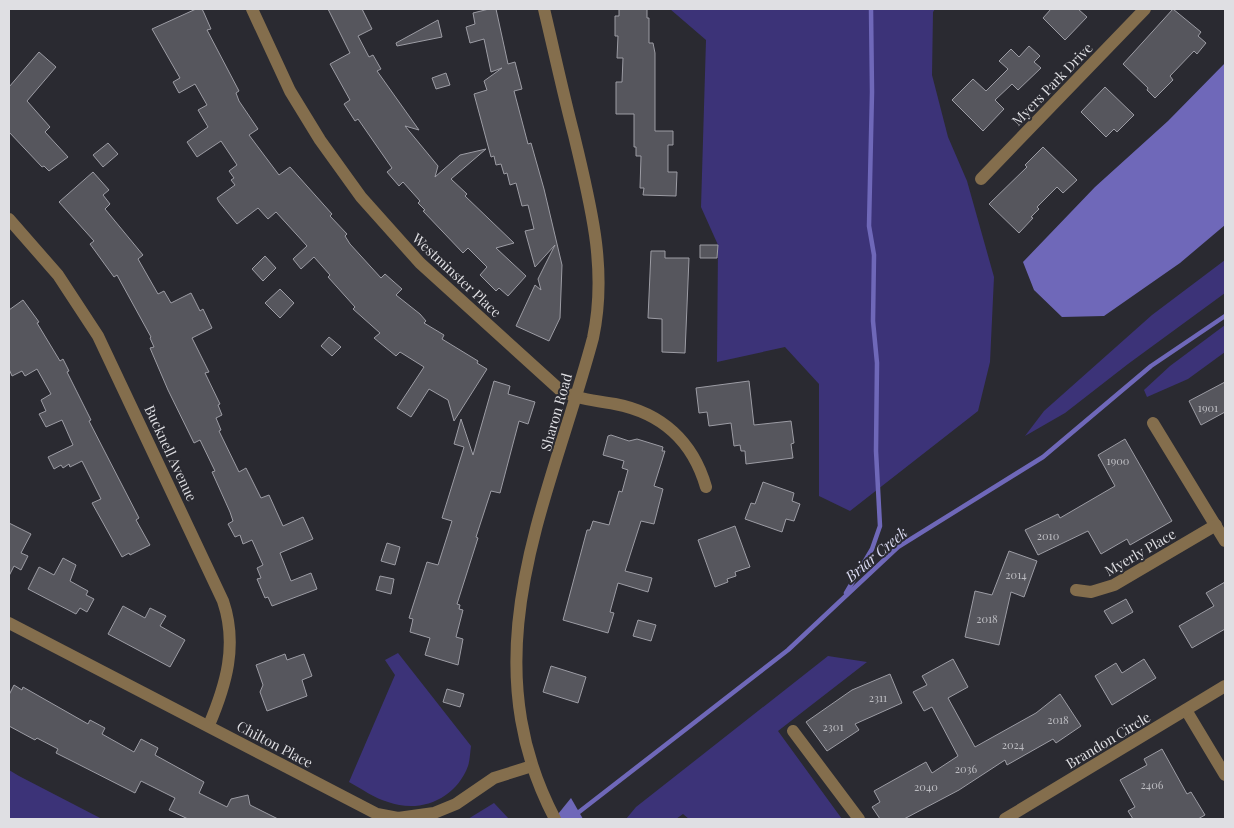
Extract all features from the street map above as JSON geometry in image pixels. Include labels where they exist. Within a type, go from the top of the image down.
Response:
[{"type":"street","name":"Westminster Place","points":[[252,9],[281,74],[308,122],[372,212],[420,262],[550,382],[564,392],[630,408],[659,420],[678,435],[693,453],[706,487]]},
{"type":"street","name":"Sharon Road","points":[[544,9],[590,204],[599,260],[598,311],[576,396],[532,543],[518,610],[515,642],[517,697],[524,737],[532,766],[555,819]]},
{"type":"street","name":"Myers Park Drive","points":[[981,179],[1145,9]]},
{"type":"street","name":"Bucknell Avenue","points":[[9,219],[58,275],[98,336],[222,601],[229,628],[229,666],[224,690],[209,726]]},
{"type":"street","points":[[1153,423],[1225,541]]},
{"type":"street","name":"Myerly Place","points":[[1076,590],[1091,592],[1114,585],[1216,525]]},
{"type":"street","name":"Chilton Place","points":[[9,623],[209,726],[364,809],[393,817],[422,816],[445,809],[494,778],[532,766]]},
{"type":"street","name":"Brandon Circle","points":[[1005,819],[1225,686]]},
{"type":"street","points":[[1186,710],[1225,775]]},
{"type":"street","points":[[793,731],[859,819]]},
{"type":"shaded area","points":[[670,9],[935,9],[933,12],[932,75],[948,137],[967,181],[994,277],[990,362],[978,411],[850,511],[819,496],[819,384],[785,347],[717,362],[718,245],[701,207],[706,40]]},
{"type":"shaded area","points":[[1225,63],[1225,225],[1180,263],[1104,316],[1062,317],[1034,290],[1023,262],[1095,187],[1168,121]]},
{"type":"shaded area","points":[[1225,260],[1225,293],[1065,413],[1025,436],[1044,411],[1152,315]]},
{"type":"shaded area","points":[[1225,325],[1225,352],[1188,379],[1147,397],[1144,390],[1170,366]]},
{"type":"shaded area","points":[[398,653],[471,746],[468,766],[455,787],[436,801],[424,805],[400,805],[388,802],[373,796],[349,782],[395,675],[385,660]]},
{"type":"shaded area","points":[[828,656],[867,662],[778,731],[842,819],[689,819],[683,814],[676,819],[626,819],[636,807]]},
{"type":"shaded area","points":[[9,770],[19,776],[102,819],[9,819]]},
{"type":"shaded area","points":[[571,798],[583,819],[554,819]]},
{"type":"shaded area","points":[[494,803],[509,819],[468,819]]},
{"type":"building","points":[[196,9],[202,9],[211,29],[207,30],[239,91],[236,93],[239,101],[258,129],[249,135],[279,175],[290,167],[332,214],[330,216],[347,234],[345,236],[350,244],[381,278],[385,274],[402,289],[396,295],[420,314],[426,321],[424,323],[444,335],[442,339],[478,361],[477,363],[487,369],[454,421],[448,400],[429,389],[411,417],[397,408],[424,367],[400,352],[396,356],[374,338],[380,333],[353,309],[355,307],[328,277],[330,275],[314,257],[301,269],[293,259],[307,246],[276,212],[268,219],[258,208],[237,224],[219,202],[217,198],[235,185],[231,180],[234,178],[229,171],[237,165],[221,141],[197,157],[187,142],[208,127],[198,110],[207,105],[195,84],[179,93],[173,82],[180,78],[152,29]]},
{"type":"building","points":[[328,9],[362,9],[372,29],[358,36],[369,57],[373,55],[381,69],[377,71],[419,130],[405,126],[438,166],[435,177],[460,155],[486,149],[451,179],[467,194],[465,196],[514,243],[496,248],[526,276],[508,296],[499,288],[496,291],[480,275],[487,267],[468,248],[463,253],[423,211],[425,210],[418,203],[420,201],[403,182],[399,186],[387,172],[392,168],[358,119],[355,121],[344,104],[350,100],[330,64],[350,53]]},
{"type":"building","points":[[496,9],[508,64],[515,62],[522,89],[514,91],[528,144],[531,143],[544,189],[562,265],[560,318],[549,341],[516,326],[535,285],[541,290],[538,279],[555,245],[535,267],[525,231],[534,229],[528,205],[522,206],[516,183],[510,185],[507,173],[504,174],[501,164],[496,165],[494,156],[491,157],[474,94],[487,90],[484,81],[502,68],[491,72],[484,39],[470,43],[466,27],[475,24],[473,13]]},
{"type":"building","points":[[619,9],[647,9],[649,43],[653,43],[655,53],[655,131],[673,131],[673,145],[668,145],[668,172],[677,172],[676,196],[643,195],[644,188],[640,188],[641,156],[636,156],[636,147],[634,147],[634,114],[616,114],[616,82],[622,82],[623,58],[617,58],[618,36],[615,36],[615,16],[619,16]]},
{"type":"building","points":[[1051,9],[1078,9],[1087,17],[1065,40],[1043,18]]},
{"type":"building","points":[[1173,9],[1201,32],[1198,36],[1206,43],[1197,54],[1194,51],[1170,76],[1173,80],[1155,98],[1147,90],[1148,88],[1123,64]]},
{"type":"building","points":[[438,20],[442,37],[397,46],[396,43]]},
{"type":"building","points":[[1029,46],[1040,56],[1034,62],[1041,68],[1018,90],[1012,84],[995,100],[1004,109],[983,131],[952,100],[973,79],[986,91],[1008,69],[999,61],[1011,49],[1019,57]]},
{"type":"building","points":[[39,52],[56,67],[27,101],[50,127],[45,132],[68,157],[49,171],[44,166],[42,167],[9,132],[9,87]]},
{"type":"building","points":[[446,73],[450,85],[436,89],[432,78]]},
{"type":"building","points":[[1105,87],[1134,115],[1117,132],[1114,129],[1106,137],[1081,112]]},
{"type":"building","points":[[108,143],[118,154],[103,167],[93,155]]},
{"type":"building","points":[[1043,147],[1077,180],[1063,193],[1057,187],[1037,207],[1039,209],[1031,217],[1033,218],[1019,233],[989,204],[1027,167],[1025,165]]},
{"type":"building","points":[[93,172],[109,190],[103,195],[110,204],[105,209],[143,255],[138,259],[158,294],[164,291],[171,303],[191,293],[200,311],[203,309],[212,328],[192,338],[209,372],[205,373],[220,404],[218,405],[222,415],[216,418],[221,430],[219,431],[239,472],[246,468],[261,498],[269,495],[283,526],[303,517],[313,539],[280,553],[291,581],[311,573],[317,589],[272,606],[268,597],[265,598],[257,579],[261,578],[257,568],[263,565],[252,540],[243,544],[240,535],[235,537],[228,524],[233,521],[212,472],[215,471],[200,440],[194,443],[168,390],[150,348],[154,347],[151,337],[117,275],[114,277],[90,244],[94,241],[59,202]]},
{"type":"building","points":[[700,245],[718,245],[717,258],[700,258]]},
{"type":"building","points":[[651,251],[665,251],[665,258],[689,258],[685,353],[662,352],[662,319],[648,318]]},
{"type":"building","points":[[265,256],[276,268],[263,281],[252,269]]},
{"type":"building","points":[[280,289],[294,303],[280,318],[265,303]]},
{"type":"building","points":[[23,300],[39,322],[37,323],[60,361],[63,359],[69,371],[67,372],[91,420],[89,421],[139,518],[136,520],[150,545],[130,555],[129,553],[122,557],[92,503],[101,499],[82,461],[70,467],[69,464],[63,468],[61,465],[54,469],[48,457],[73,445],[62,420],[46,427],[39,414],[46,411],[41,400],[51,394],[37,369],[25,376],[22,371],[12,376],[9,369],[9,310]]},
{"type":"building","points":[[329,337],[341,347],[332,356],[321,346]]},
{"type":"building","points":[[494,381],[510,386],[508,394],[535,402],[528,424],[519,421],[500,493],[491,491],[476,537],[478,538],[457,604],[460,605],[459,609],[463,610],[456,637],[463,639],[458,665],[425,655],[430,638],[410,632],[413,619],[409,618],[427,562],[438,565],[452,521],[442,518],[464,447],[454,444],[461,419],[473,455]]},
{"type":"building","points":[[749,381],[754,425],[791,421],[794,443],[791,444],[793,458],[746,464],[745,451],[741,451],[740,445],[734,446],[731,423],[709,426],[707,412],[699,413],[696,388]]},
{"type":"building","points":[[1225,382],[1225,412],[1201,425],[1189,401]]},
{"type":"building","points":[[611,435],[629,441],[637,439],[663,447],[662,451],[665,451],[654,486],[663,489],[654,524],[641,521],[625,571],[652,578],[648,592],[618,583],[610,612],[614,613],[608,633],[563,620],[587,530],[590,530],[593,521],[609,525],[619,491],[622,492],[628,470],[622,468],[624,461],[603,455],[608,436]]},
{"type":"building","points":[[1125,439],[1172,521],[1130,545],[1127,539],[1101,554],[1088,531],[1038,555],[1025,530],[1058,514],[1060,518],[1115,486],[1098,455]]},
{"type":"building","points":[[763,482],[794,493],[792,501],[800,504],[794,521],[786,519],[782,532],[745,519],[751,503],[755,504]]},
{"type":"building","points":[[9,523],[31,534],[21,553],[28,556],[21,570],[14,566],[9,576]]},
{"type":"building","points":[[735,526],[750,567],[735,572],[736,576],[727,579],[728,582],[715,587],[698,540]]},
{"type":"building","points":[[387,543],[400,547],[395,565],[381,561]]},
{"type":"building","points":[[1009,551],[1037,561],[1024,597],[1011,592],[999,645],[965,637],[975,591],[992,595]]},
{"type":"building","points":[[63,558],[76,565],[70,581],[88,591],[86,595],[94,599],[87,612],[80,608],[76,614],[28,589],[39,567],[54,575]]},
{"type":"building","points":[[380,576],[394,579],[391,594],[376,590]]},
{"type":"building","points":[[1225,582],[1225,629],[1192,648],[1179,626],[1214,606],[1206,593]]},
{"type":"building","points":[[1126,599],[1133,612],[1112,624],[1104,611]]},
{"type":"building","points":[[123,606],[145,618],[150,608],[166,616],[160,626],[185,640],[170,667],[108,634]]},
{"type":"building","points":[[638,620],[656,625],[651,641],[633,636]]},
{"type":"building","points":[[285,654],[287,660],[304,654],[312,676],[302,680],[307,696],[267,711],[260,692],[263,685],[256,665]]},
{"type":"building","points":[[953,659],[968,687],[948,698],[975,747],[1036,713],[1060,694],[1081,726],[1056,743],[1053,739],[1007,765],[1005,760],[959,790],[904,819],[880,819],[872,807],[880,802],[874,791],[926,762],[932,773],[958,756],[932,707],[924,711],[913,692],[927,685],[922,676]]},
{"type":"building","points":[[1144,659],[1156,678],[1112,705],[1095,676],[1116,663],[1122,673]]},
{"type":"building","points":[[551,666],[586,677],[578,703],[543,692]]},
{"type":"building","points":[[890,674],[902,703],[855,724],[859,730],[827,751],[806,722],[852,690]]},
{"type":"building","points":[[14,685],[22,690],[23,687],[88,724],[90,720],[105,728],[102,734],[134,752],[141,739],[158,748],[155,755],[204,782],[199,793],[227,807],[231,799],[248,795],[250,805],[278,819],[188,819],[169,810],[175,798],[141,781],[135,793],[56,753],[58,749],[37,738],[35,740],[9,726],[9,695]]},
{"type":"building","points":[[447,689],[464,694],[460,707],[443,702]]},
{"type":"building","points":[[1162,749],[1187,794],[1191,792],[1205,815],[1198,819],[1133,819],[1128,811],[1135,807],[1120,780],[1147,765],[1144,759]]},
{"type":"waterway","points":[[846,593],[872,549],[880,526],[876,451],[877,363],[873,321],[874,255],[869,226],[872,92],[871,9]]},
{"type":"waterway","name":"Briar Creek","points":[[579,812],[788,650],[898,547],[1043,457],[1151,366],[1225,316]]}]
